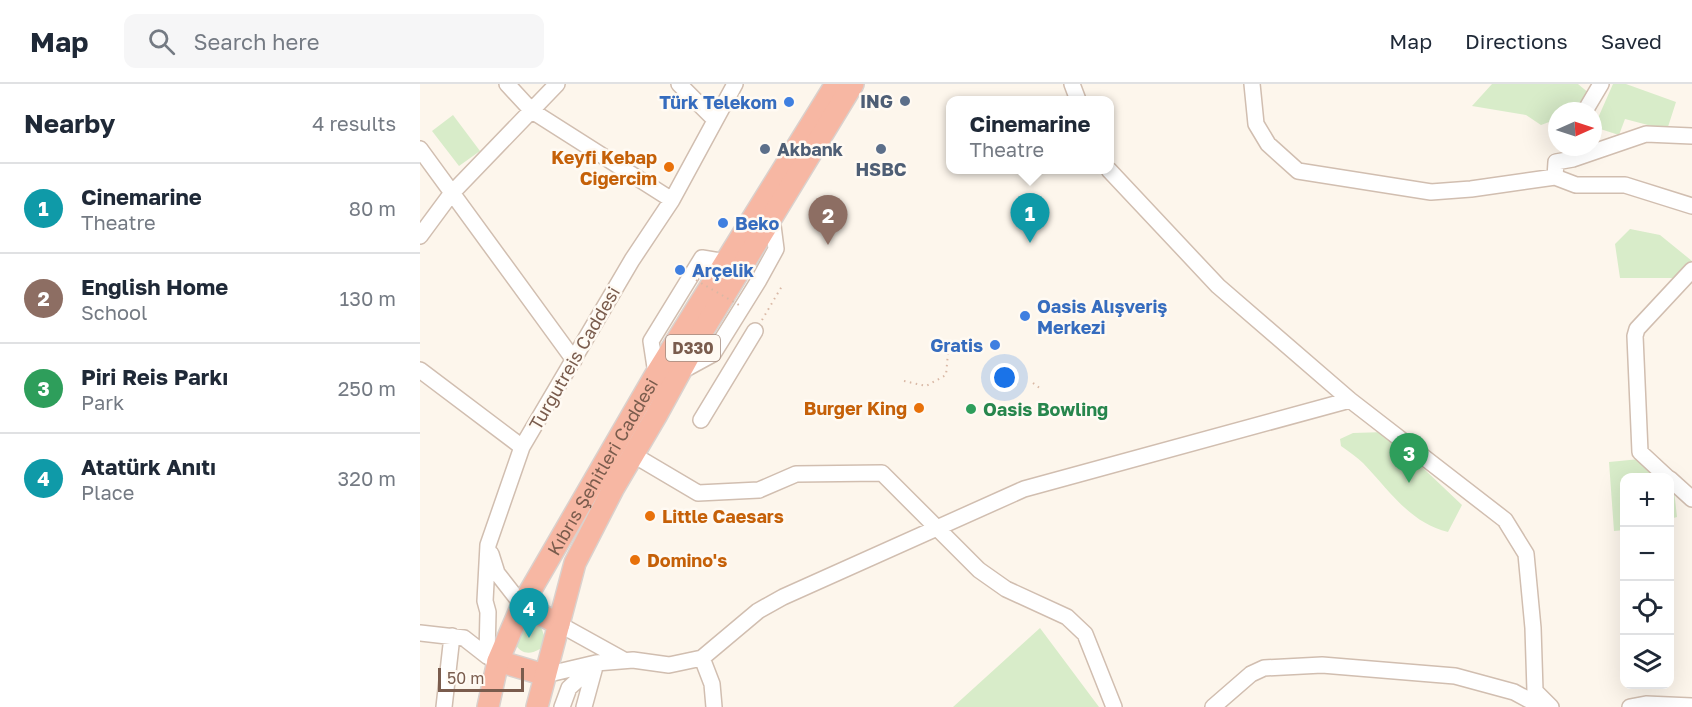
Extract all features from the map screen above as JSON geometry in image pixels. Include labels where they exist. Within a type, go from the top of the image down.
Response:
[{"type":"highway","name":"Kıbrıs Şehitleri Caddesi","points":[[488,707],[492,659],[522,605],[656,374],[836,84]]},
{"type":"highway","name":"Kıbrıs Şehitleri Caddesi","points":[[537,707],[575,563],[632,454],[702,332],[853,84]]},
{"type":"highway","points":[[522,605],[560,624]]},
{"type":"highway","points":[[492,659],[545,675]]},
{"type":"street","points":[[507,84],[532,111],[672,200]]},
{"type":"street","points":[[420,236],[451,194],[557,84]]},
{"type":"street","points":[[679,84],[715,120]]},
{"type":"street","name":"Turgutreis Caddesi","points":[[492,659],[485,601],[488,545],[522,447],[632,260],[672,200],[735,84]]},
{"type":"street","points":[[1252,84],[1256,124],[1268,144],[1298,171],[1431,192],[1555,170],[1572,159],[1646,134],[1692,136]]},
{"type":"street","points":[[1591,102],[1600,84]]},
{"type":"street","points":[[420,149],[574,360]]},
{"type":"street","points":[[1555,170],[1561,156]]},
{"type":"street","points":[[1555,170],[1576,185],[1625,185],[1689,207]]},
{"type":"street","points":[[1113,174],[1218,286],[1350,400],[1505,520],[1526,554],[1533,628],[1535,691],[1551,707]]},
{"type":"street","points":[[1663,473],[1640,453],[1635,336],[1637,329],[1692,270]]},
{"type":"street","points":[[701,420],[756,329]]},
{"type":"street","points":[[420,370],[522,447]]},
{"type":"street","points":[[545,675],[596,663],[624,660],[669,665],[702,658],[758,610],[1024,489],[1350,400]]},
{"type":"street","points":[[632,454],[698,493],[759,490],[796,474],[882,472],[979,570],[1006,589],[1067,617],[1085,634],[1114,707]]},
{"type":"street","points":[[1674,483],[1692,499]]},
{"type":"street","points":[[488,545],[497,573],[522,605]]},
{"type":"street","points":[[560,624],[624,660]]},
{"type":"street","points":[[420,633],[464,638],[492,659]]},
{"type":"street","points":[[444,707],[452,636]]},
{"type":"street","points":[[702,658],[712,684],[714,707]]},
{"type":"street","points":[[587,702],[596,663]]},
{"type":"street","points":[[562,707],[569,688],[596,663]]},
{"type":"street","points":[[1213,707],[1251,674],[1264,668],[1322,665],[1455,676],[1514,692],[1542,707]]},
{"type":"street","points":[[1630,707],[1646,704],[1692,706]]},
{"type":"path","points":[[696,280],[739,305]]},
{"type":"path","points":[[756,329],[782,286]]},
{"type":"path","points":[[904,381],[926,386],[946,375],[949,342]]},
{"type":"path","points":[[1033,383],[1041,389]]},
{"type":"green space","points":[[1492,84],[1578,84],[1590,94],[1583,102],[1548,102],[1548,122],[1541,125],[1526,115],[1472,106]]},
{"type":"green space","points":[[1613,84],[1626,84],[1676,102],[1667,130],[1625,119],[1619,135],[1602,130],[1602,109]]},
{"type":"green space","points":[[453,115],[480,151],[459,166],[432,131]]},
{"type":"green space","points":[[1630,229],[1660,235],[1692,261],[1678,278],[1620,278],[1615,244]]},
{"type":"green space","points":[[1385,432],[1462,505],[1448,532],[1435,528],[1411,513],[1363,463],[1341,446],[1340,439],[1353,433]]},
{"type":"green space","points":[[1640,459],[1656,473],[1620,473],[1620,530],[1614,531],[1609,462]]},
{"type":"green space","points":[[1674,490],[1677,517],[1674,518]]},
{"type":"green space","points":[[530,622],[541,627],[545,638],[540,649],[526,653],[515,644],[524,623]]},
{"type":"green space","points":[[1040,628],[1099,707],[953,707]]},
{"type":"place","name":"ING","points":[[905,101]]},
{"type":"place","name":"Türk Telekom","points":[[789,102]]},
{"type":"place","name":"Akbank","points":[[765,149]]},
{"type":"place","name":"HSBC","points":[[881,149]]},
{"type":"place","name":"Keyfi Kebap Ciğercim","points":[[669,167]]},
{"type":"place","name":"Beko","points":[[723,223]]},
{"type":"place","name":"Cinemarine","points":[[1030,243]]},
{"type":"place","name":"English Home","points":[[828,245]]},
{"type":"place","name":"Arçelik","points":[[680,270]]},
{"type":"place","name":"Oasis Alışveriş Merkezi","points":[[1025,316]]},
{"type":"place","name":"Gratis","points":[[995,345]]},
{"type":"place","name":"Burger King","points":[[919,408]]},
{"type":"place","name":"Oasis Bowling","points":[[971,409]]},
{"type":"place","name":"Piri Reis Parkı","points":[[1409,483]]},
{"type":"place","name":"Little Caesars","points":[[650,516]]},
{"type":"place","name":"Domino's","points":[[635,560]]},
{"type":"place","name":"Atatürk Anıtı","points":[[529,638]]}]
